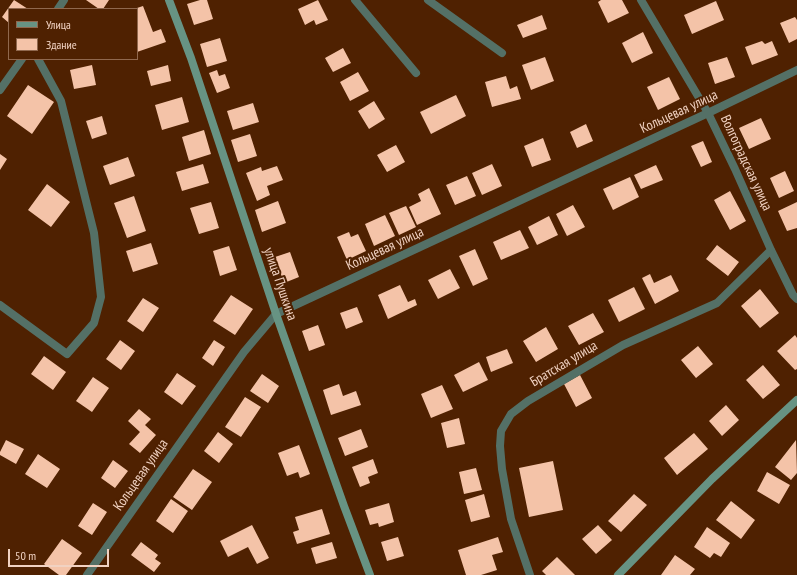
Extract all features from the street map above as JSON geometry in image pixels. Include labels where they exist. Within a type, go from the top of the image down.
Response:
[{"type":"street","name":"улица Пушкина","points":[[169,0],[191,58],[276,314],[370,575]]},
{"type":"street","points":[[355,0],[416,72]]},
{"type":"street","points":[[428,0],[502,53]]},
{"type":"street","name":"Волгоградская улица","points":[[641,0],[708,113],[771,250],[793,295],[797,300]]},
{"type":"street","points":[[0,90],[21,60]]},
{"type":"street","points":[[0,305],[67,354],[94,323],[101,297],[94,233],[61,101],[39,60]]},
{"type":"street","name":"Кольцевая улица","points":[[87,575],[244,352],[276,314],[797,70]]},
{"type":"street","name":"Братская улица","points":[[530,575],[511,518],[502,469],[500,446],[501,431],[511,414],[528,401],[623,345],[717,303],[771,250]]},
{"type":"street","points":[[618,575],[712,479],[797,400]]},
{"type":"building","points":[[14,0],[26,8],[8,8]]},
{"type":"building","points":[[86,0],[109,0],[104,8],[98,8]]},
{"type":"building","points":[[200,0],[207,0],[213,19],[194,25],[187,4]]},
{"type":"building","points":[[318,0],[328,20],[316,25],[314,20],[305,25],[298,9]]},
{"type":"building","points":[[601,0],[622,0],[629,13],[608,23],[598,2]]},
{"type":"building","points":[[716,1],[724,20],[692,34],[684,15]]},
{"type":"building","points":[[143,6],[153,32],[161,29],[166,42],[138,52],[137,8]]},
{"type":"building","points":[[8,8],[8,22],[2,17]]},
{"type":"building","points":[[542,15],[547,29],[523,38],[517,25]]},
{"type":"building","points":[[795,17],[797,20],[797,39],[789,43],[780,23]]},
{"type":"building","points":[[643,32],[653,53],[632,63],[622,43]]},
{"type":"building","points":[[220,38],[227,61],[207,67],[200,44]]},
{"type":"building","points":[[762,41],[765,44],[772,41],[778,55],[752,65],[745,47]]},
{"type":"building","points":[[343,48],[351,63],[333,72],[325,58]]},
{"type":"building","points":[[545,57],[554,81],[531,90],[522,65]]},
{"type":"building","points":[[727,57],[735,77],[715,84],[708,63]]},
{"type":"building","points":[[92,65],[96,85],[74,89],[70,70]]},
{"type":"building","points":[[168,65],[171,81],[151,86],[147,71]]},
{"type":"building","points":[[217,70],[219,76],[225,74],[230,88],[217,93],[209,73]]},
{"type":"building","points":[[358,72],[369,91],[350,101],[340,82]]},
{"type":"building","points":[[506,76],[510,89],[517,86],[521,99],[492,107],[485,82]]},
{"type":"building","points":[[669,77],[680,99],[658,110],[647,87]]},
{"type":"building","points":[[28,85],[54,102],[32,134],[7,116]]},
{"type":"building","points":[[456,95],[466,116],[431,134],[420,112]]},
{"type":"building","points":[[182,97],[189,122],[162,130],[155,105]]},
{"type":"building","points":[[374,101],[385,119],[369,129],[358,111]]},
{"type":"building","points":[[253,103],[259,122],[233,130],[227,111]]},
{"type":"building","points":[[102,116],[107,134],[92,139],[86,121]]},
{"type":"building","points":[[761,118],[771,139],[749,149],[739,128]]},
{"type":"building","points":[[586,124],[593,141],[577,148],[570,132]]},
{"type":"building","points":[[204,130],[211,154],[189,161],[182,137]]},
{"type":"building","points":[[250,134],[257,156],[238,162],[231,140]]},
{"type":"building","points":[[543,138],[551,160],[532,167],[524,146]]},
{"type":"building","points":[[703,141],[712,162],[701,167],[691,146]]},
{"type":"building","points":[[396,145],[405,162],[387,172],[377,155]]},
{"type":"building","points":[[0,154],[7,159],[0,170]]},
{"type":"building","points":[[128,157],[135,176],[110,185],[103,166]]},
{"type":"building","points":[[203,164],[209,183],[182,191],[176,172]]},
{"type":"building","points":[[492,164],[502,186],[482,195],[472,173]]},
{"type":"building","points":[[656,165],[663,180],[641,189],[634,175]]},
{"type":"building","points":[[277,166],[283,180],[267,186],[270,195],[257,201],[246,173],[261,167],[262,171]]},
{"type":"building","points":[[785,171],[794,191],[779,198],[770,178]]},
{"type":"building","points":[[467,176],[476,196],[455,205],[446,185]]},
{"type":"building","points":[[630,177],[639,197],[613,210],[603,189]]},
{"type":"building","points":[[47,184],[70,202],[51,227],[28,210]]},
{"type":"building","points":[[429,188],[441,214],[417,225],[409,207],[421,201],[418,194]]},
{"type":"building","points":[[730,191],[746,221],[730,230],[714,200]]},
{"type":"building","points":[[134,196],[146,231],[127,238],[114,203]]},
{"type":"building","points":[[278,201],[286,223],[262,232],[255,210]]},
{"type":"building","points":[[211,202],[219,228],[199,234],[190,208]]},
{"type":"building","points":[[797,202],[797,228],[787,231],[778,211]]},
{"type":"building","points":[[573,205],[585,227],[567,236],[556,214]]},
{"type":"building","points":[[406,206],[416,227],[399,235],[389,213]]},
{"type":"building","points":[[385,215],[395,236],[374,246],[365,224]]},
{"type":"building","points":[[549,216],[558,235],[537,245],[528,227]]},
{"type":"building","points":[[520,230],[529,248],[501,260],[493,242]]},
{"type":"building","points":[[349,232],[351,237],[358,234],[366,251],[347,260],[337,237]]},
{"type":"building","points":[[151,243],[158,264],[133,272],[126,251]]},
{"type":"building","points":[[717,245],[739,262],[728,276],[706,259]]},
{"type":"building","points":[[229,246],[237,270],[220,276],[213,251]]},
{"type":"building","points":[[475,249],[488,279],[473,286],[459,256]]},
{"type":"building","points":[[290,252],[299,277],[284,283],[275,257]]},
{"type":"building","points":[[450,269],[460,288],[438,299],[428,280]]},
{"type":"building","points":[[650,274],[654,283],[671,275],[679,291],[655,304],[642,278]]},
{"type":"building","points":[[400,285],[408,302],[415,299],[417,305],[388,319],[378,295]]},
{"type":"building","points":[[634,287],[645,309],[619,322],[608,300]]},
{"type":"building","points":[[760,289],[779,313],[760,328],[741,306]]},
{"type":"building","points":[[231,295],[253,309],[235,335],[213,321]]},
{"type":"building","points":[[143,298],[159,308],[143,332],[127,321]]},
{"type":"building","points":[[357,307],[363,322],[346,329],[340,313]]},
{"type":"building","points":[[593,313],[604,332],[579,345],[568,326]]},
{"type":"building","points":[[318,325],[325,345],[309,351],[302,331]]},
{"type":"building","points":[[546,327],[558,349],[536,362],[523,341]]},
{"type":"building","points":[[795,335],[797,338],[797,369],[795,370],[777,351]]},
{"type":"building","points":[[120,340],[135,351],[121,370],[106,359]]},
{"type":"building","points":[[214,340],[225,347],[213,366],[202,358]]},
{"type":"building","points":[[698,346],[713,364],[696,378],[681,360]]},
{"type":"building","points":[[507,349],[513,363],[491,372],[486,357]]},
{"type":"building","points":[[44,356],[66,372],[53,390],[31,374]]},
{"type":"building","points":[[479,362],[488,380],[463,392],[454,375]]},
{"type":"building","points":[[763,365],[780,385],[763,399],[746,380]]},
{"type":"building","points":[[177,373],[196,386],[182,405],[164,392]]},
{"type":"building","points":[[262,374],[279,386],[268,403],[250,391]]},
{"type":"building","points":[[580,375],[592,398],[576,407],[564,384]]},
{"type":"building","points":[[93,377],[109,388],[92,412],[76,401]]},
{"type":"building","points":[[339,384],[343,396],[356,391],[361,405],[331,415],[323,390]]},
{"type":"building","points":[[442,385],[453,409],[431,418],[421,394]]},
{"type":"building","points":[[245,397],[261,407],[241,437],[225,427]]},
{"type":"building","points":[[726,405],[739,420],[722,436],[709,421]]},
{"type":"building","points":[[139,409],[151,419],[145,425],[156,435],[140,453],[129,444],[140,432],[128,421]]},
{"type":"building","points":[[459,418],[465,444],[447,448],[441,423]]},
{"type":"building","points":[[361,429],[368,447],[345,456],[338,438]]},
{"type":"building","points":[[218,432],[233,444],[219,463],[204,451]]},
{"type":"building","points":[[694,433],[708,449],[677,475],[664,458]]},
{"type":"building","points":[[6,440],[24,449],[16,464],[0,455]]},
{"type":"building","points":[[796,440],[797,473],[791,480],[775,467]]},
{"type":"building","points":[[299,445],[310,474],[300,478],[298,472],[287,476],[278,453]]},
{"type":"building","points":[[38,454],[60,469],[47,488],[25,474]]},
{"type":"building","points":[[373,459],[378,473],[368,477],[370,483],[360,487],[352,467]]},
{"type":"building","points":[[113,460],[128,471],[115,488],[101,478]]},
{"type":"building","points":[[553,461],[563,510],[529,517],[519,468]]},
{"type":"building","points":[[476,468],[482,490],[464,494],[459,472]]},
{"type":"building","points":[[193,469],[212,482],[192,510],[173,497]]},
{"type":"building","points":[[767,472],[790,485],[779,504],[757,491]]},
{"type":"building","points":[[484,494],[490,517],[471,522],[465,500]]},
{"type":"building","points":[[634,494],[647,505],[621,532],[608,521]]},
{"type":"building","points":[[171,499],[188,511],[173,533],[156,521]]},
{"type":"building","points":[[731,501],[755,520],[741,539],[716,520]]},
{"type":"building","points":[[93,503],[107,512],[92,535],[78,526]]},
{"type":"building","points":[[389,503],[394,522],[379,527],[378,523],[370,525],[365,510]]},
{"type":"building","points":[[322,509],[330,534],[297,544],[293,532],[299,530],[295,517]]},
{"type":"building","points":[[252,525],[269,558],[257,564],[248,547],[228,557],[220,541]]},
{"type":"building","points":[[598,525],[612,540],[596,554],[582,539]]},
{"type":"building","points":[[707,527],[730,543],[721,557],[714,553],[710,558],[694,547]]},
{"type":"building","points":[[398,537],[404,556],[387,561],[381,542]]},
{"type":"building","points":[[498,537],[503,552],[492,555],[497,570],[481,575],[466,575],[458,550]]},
{"type":"building","points":[[62,539],[82,553],[66,575],[59,575],[44,564]]},
{"type":"building","points":[[141,542],[158,555],[155,559],[161,563],[154,572],[131,555]]},
{"type":"building","points":[[332,542],[337,558],[316,564],[311,548]]},
{"type":"building","points":[[675,555],[695,569],[690,575],[661,575]]},
{"type":"building","points":[[557,557],[575,575],[546,575],[542,571]]}]
